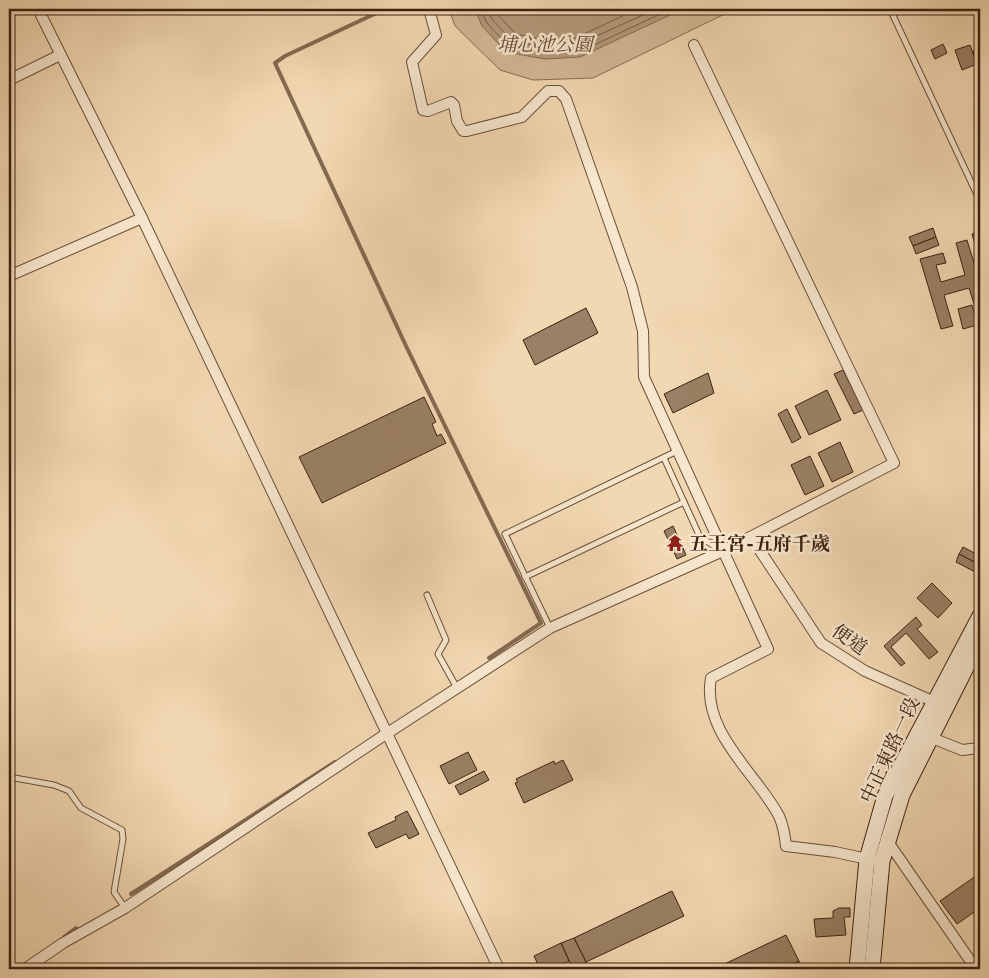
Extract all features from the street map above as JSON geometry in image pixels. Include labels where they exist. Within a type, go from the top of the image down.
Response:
[{"type":"main road","name":"中正東路一段","points":[[872,969],[882,861],[881,837],[885,796],[924,735],[979,617]]},
{"type":"main road","name":"中正東路一段","points":[[939,704],[980,640]]},
{"type":"main road","name":"中正東路一段","points":[[857,969],[866,858],[881,837]]},
{"type":"street","points":[[38,9],[142,218],[499,969]]},
{"type":"street","points":[[429,9],[436,34],[412,62],[423,110],[428,111],[451,102],[454,105],[457,121],[462,131],[467,131],[522,116],[548,90],[560,90],[566,99],[632,287],[643,331],[644,377],[768,649],[711,678],[708,690],[716,721],[738,761],[779,816],[786,846],[836,852],[882,861]]},
{"type":"street","points":[[25,969],[63,943],[125,908],[386,734],[550,628],[724,551],[894,463],[694,45]]},
{"type":"street","points":[[9,80],[60,55]]},
{"type":"street","points":[[9,276],[142,218]]},
{"type":"street","name":"便道","points":[[751,537],[821,643],[865,671],[939,704]]},
{"type":"street","points":[[924,735],[962,750],[980,748]]},
{"type":"street","points":[[881,837],[976,969]]},
{"type":"lane","points":[[890,9],[980,201]]},
{"type":"lane","points":[[550,628],[505,534],[677,451]]},
{"type":"lane","points":[[664,458],[700,537],[724,551]]},
{"type":"lane","points":[[525,577],[684,502]]},
{"type":"lane","points":[[427,595],[446,640],[438,654],[457,688]]},
{"type":"lane","points":[[9,777],[54,785],[69,791],[82,808],[122,830],[123,839],[114,892],[125,908]]},
{"type":"green space","name":"埔心池公園","points":[[449,9],[735,9],[593,78],[533,80],[500,70],[455,26]]},
{"type":"water","points":[[475,9],[683,9],[580,57],[545,59],[506,52],[482,26]]},
{"type":"building","points":[[943,44],[947,53],[935,59],[931,50]]},
{"type":"building","points":[[970,45],[977,64],[962,70],[955,50]]},
{"type":"building","points":[[980,49],[980,63],[977,64],[973,52]]},
{"type":"building","points":[[933,228],[936,237],[913,246],[909,237]]},
{"type":"building","points":[[980,232],[980,261],[972,234]]},
{"type":"building","points":[[936,237],[939,245],[916,254],[913,246]]},
{"type":"building","points":[[967,240],[980,283],[980,309],[976,310],[969,288],[944,295],[953,326],[941,329],[920,259],[943,253],[946,263],[936,265],[941,282],[965,275],[956,243]]},
{"type":"building","points":[[972,305],[977,325],[963,329],[958,309]]},
{"type":"building","points":[[586,308],[598,333],[535,365],[523,340]]},
{"type":"building","points":[[843,370],[863,410],[854,414],[834,374]]},
{"type":"building","points":[[708,373],[714,393],[673,413],[664,394]]},
{"type":"building","points":[[827,390],[841,420],[809,435],[795,406]]},
{"type":"building","points":[[424,397],[436,422],[432,424],[437,436],[441,434],[446,443],[322,503],[299,457]]},
{"type":"building","points":[[787,409],[801,438],[792,443],[778,414]]},
{"type":"building","points":[[840,442],[853,472],[832,482],[818,453]]},
{"type":"building","points":[[810,456],[824,486],[805,495],[791,465]]},
{"type":"building","name":"五王宮-五府千歲","points":[[673,526],[686,555],[677,559],[664,531]]},
{"type":"building","points":[[963,547],[980,556],[980,565],[959,554]]},
{"type":"building","points":[[959,554],[980,565],[979,574],[956,562]]},
{"type":"building","points":[[932,583],[952,603],[938,618],[917,598]]},
{"type":"building","points":[[916,617],[922,625],[917,629],[938,652],[929,659],[906,633],[891,647],[905,663],[901,666],[884,646]]},
{"type":"building","points":[[468,752],[477,770],[449,784],[440,766]]},
{"type":"building","points":[[563,760],[573,780],[524,803],[515,783],[518,782],[516,779],[554,761],[555,764]]},
{"type":"building","points":[[484,771],[489,780],[460,795],[455,786]]},
{"type":"building","points":[[407,811],[419,834],[409,839],[406,834],[376,848],[368,833],[396,820],[395,817]]},
{"type":"building","points":[[980,873],[980,908],[957,924],[940,901]]},
{"type":"building","points":[[672,891],[684,916],[586,962],[574,938]]},
{"type":"building","points":[[839,908],[850,908],[850,917],[844,917],[846,935],[816,937],[814,919],[833,918],[833,911]]},
{"type":"building","points":[[786,935],[799,961],[783,969],[718,969],[718,967]]},
{"type":"building","points":[[574,938],[586,962],[573,969],[561,943]]},
{"type":"building","points":[[561,943],[569,961],[552,969],[540,969],[534,956]]},
{"type":"building","points":[[799,961],[803,969],[783,969]]},
{"type":"waterway","points":[[385,9],[285,56],[275,63],[406,346],[541,623],[489,658]]},
{"type":"waterway","points":[[131,894],[335,762]]},
{"type":"waterway","points":[[64,937],[76,928]]},
{"type":"place","name":"五王宮-五府千歲","points":[[675,543]]}]
